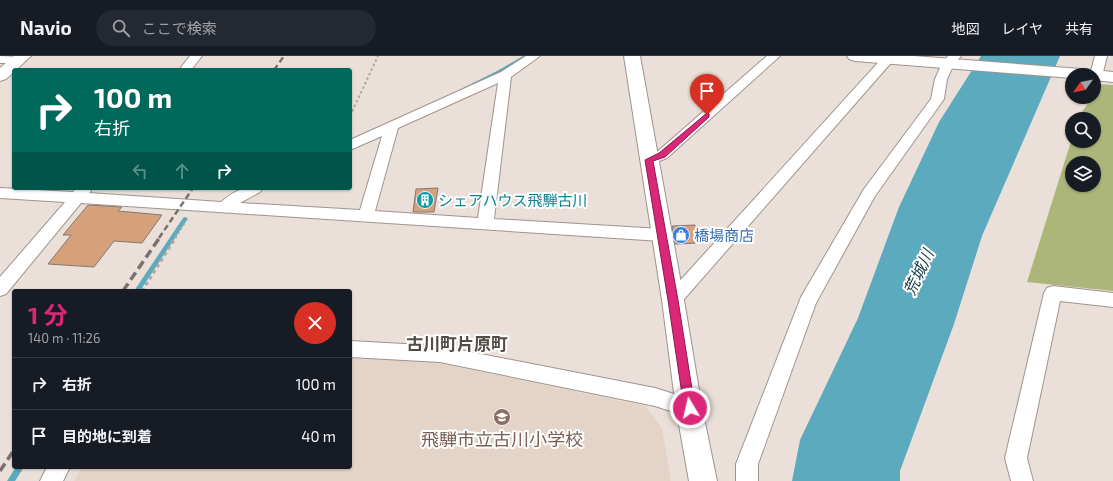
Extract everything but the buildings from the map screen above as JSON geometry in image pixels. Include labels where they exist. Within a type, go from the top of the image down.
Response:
[{"type":"main road","points":[[632,56],[703,481]]},
{"type":"main road","points":[[854,56],[953,61],[1065,72]]},
{"type":"main road","points":[[0,76],[21,58]]},
{"type":"main road","points":[[1101,76],[1113,77]]},
{"type":"street","points":[[187,68],[196,56]]},
{"type":"street","points":[[352,144],[505,75],[534,56]]},
{"type":"street","points":[[649,160],[662,155],[774,56]]},
{"type":"street","points":[[1096,68],[1101,56]]},
{"type":"street","points":[[673,300],[890,57]]},
{"type":"street","points":[[0,59],[21,58]]},
{"type":"street","points":[[747,481],[747,464],[808,302],[869,193],[937,99],[941,79],[953,61]]},
{"type":"street","points":[[485,223],[505,75]]},
{"type":"street","points":[[366,215],[392,127]]},
{"type":"street","points":[[224,207],[240,195],[251,190]]},
{"type":"street","points":[[0,193],[82,193],[196,206],[366,215],[661,235]]},
{"type":"street","points":[[0,289],[82,193]]},
{"type":"street","points":[[1022,481],[1016,458],[1053,293],[1113,300]]},
{"type":"street","points":[[352,349],[440,354],[655,397],[690,408]]},
{"type":"street","points":[[51,481],[58,469]]},
{"type":"path","points":[[352,112],[378,56]]},
{"type":"path","points":[[143,289],[196,206]]},
{"type":"shaded area","name":"飛騨市立古川小学校","points":[[352,358],[425,360],[645,406],[662,428],[671,481],[74,481],[81,469],[352,469]]},
{"type":"green space","points":[[1101,84],[1113,85],[1113,291],[1027,282],[1065,160],[1065,192],[1101,192],[1101,156],[1066,156],[1069,148],[1101,148],[1101,112],[1082,112],[1088,104],[1101,104]]},
{"type":"water","name":"荒城川","points":[[981,56],[1060,56],[982,236],[954,324],[900,471],[900,481],[792,481],[800,440],[858,318],[899,207],[939,122]]},
{"type":"waterway","points":[[459,91],[499,72],[526,56]]},
{"type":"waterway","points":[[138,289],[185,219]]},
{"type":"waterway","points":[[11,481],[19,469]]},
{"type":"railway","points":[[275,68],[284,56]]},
{"type":"railway","points":[[159,238],[192,190]]},
{"type":"railway","points":[[124,289],[160,237]]},
{"type":"railway","points":[[0,471],[12,453]]},
{"type":"place","name":"シェアハウス飛騨古川","points":[[425,200]]},
{"type":"place","name":"橋場商店","points":[[681,235]]},
{"type":"place","name":"飛騨市立古川小学校","points":[[502,417]]},
{"type":"district","name":"古川町片原町","points":[[457,343]]},
{"type":"route","points":[[690,408],[649,160],[662,155],[707,115]]}]
